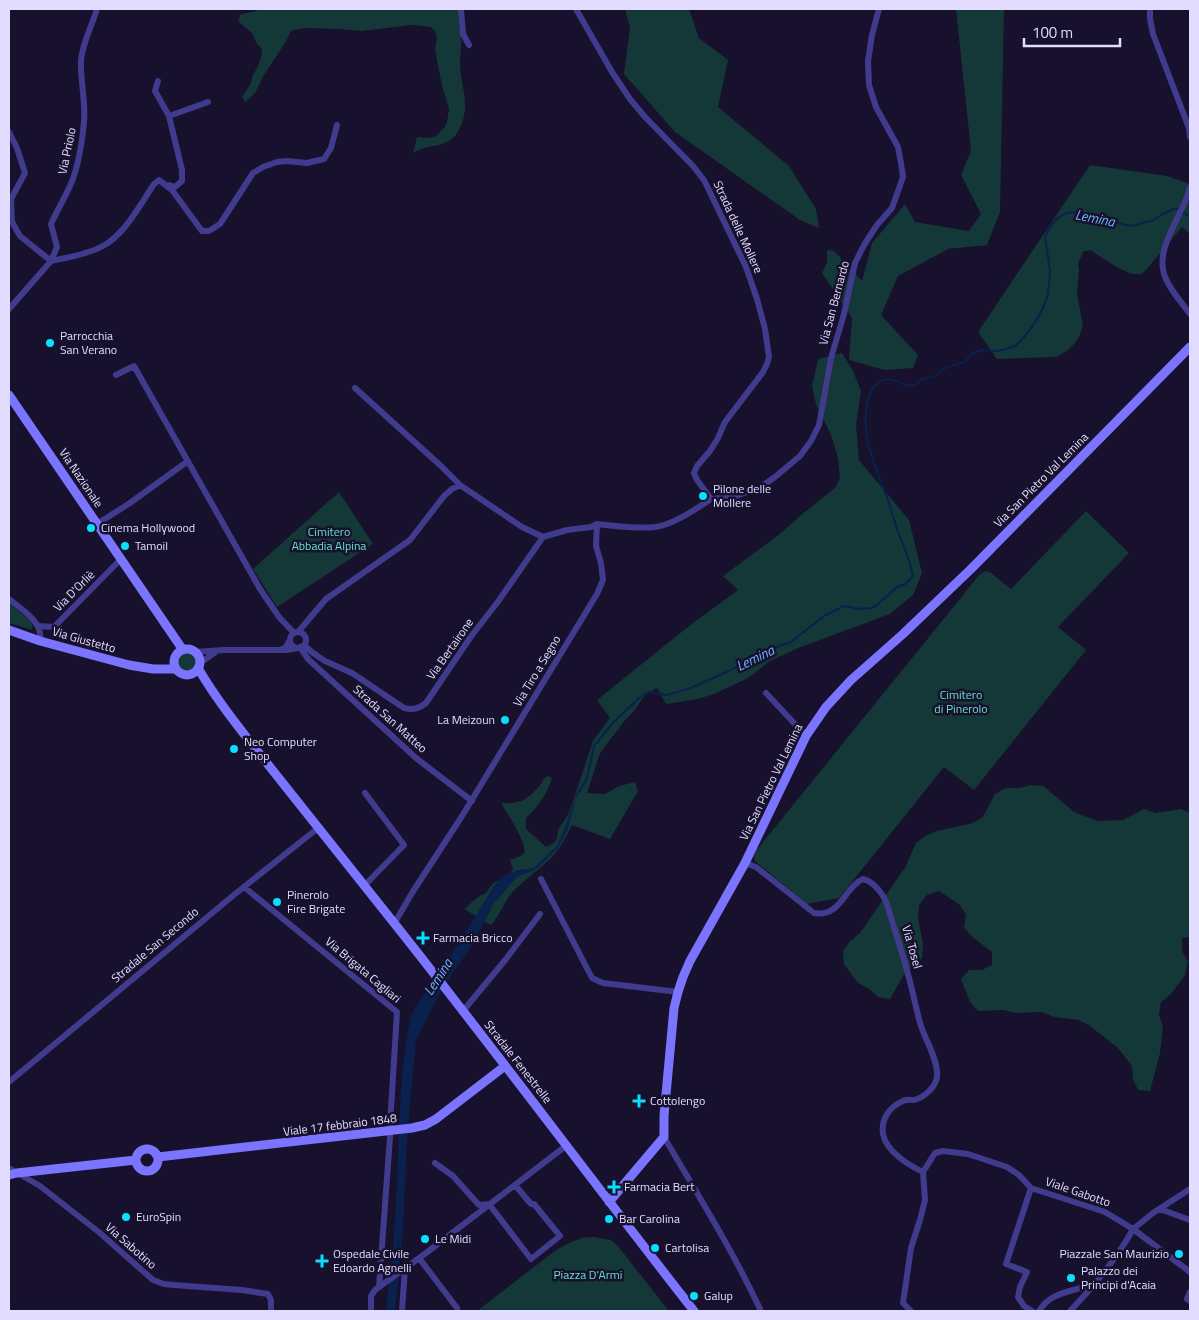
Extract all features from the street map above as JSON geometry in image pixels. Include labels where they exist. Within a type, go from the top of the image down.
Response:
[{"type":"street","name":"Via Priolo","points":[[51,261],[57,247],[51,224],[70,185],[79,154],[85,111],[81,70],[82,56],[87,34],[97,9]]},
{"type":"street","points":[[461,9],[463,34],[469,44]]},
{"type":"street","name":"Strada delle Mollere","points":[[576,9],[612,72],[630,99],[704,180],[746,267],[765,329],[769,357],[767,364],[725,422],[718,438],[694,473],[711,499]]},
{"type":"street","name":"Via San Bernardo","points":[[711,499],[733,497],[761,486],[800,456],[811,441],[819,425],[831,358],[844,314],[855,263],[872,232],[892,208],[902,177],[898,147],[876,107],[869,85],[868,61],[879,9]]},
{"type":"street","points":[[1150,9],[1153,34],[1189,128],[1190,137]]},
{"type":"street","points":[[9,307],[51,261],[76,256],[103,246],[121,233],[154,184],[159,180],[175,187],[182,181],[182,170],[169,116],[155,91],[158,81]]},
{"type":"street","points":[[169,116],[208,102]]},
{"type":"street","points":[[166,184],[202,231],[209,231],[220,224],[253,173],[277,162],[307,163],[324,159],[331,148],[337,125]]},
{"type":"street","points":[[9,132],[18,148],[25,173],[11,199],[12,222],[20,236],[51,261]]},
{"type":"street","points":[[1190,188],[1188,199],[1166,242],[1162,255],[1162,269],[1165,277],[1190,314]]},
{"type":"street","name":"Via San Pietro Val Lemina","points":[[664,1137],[664,1116],[674,1008],[682,977],[745,863],[806,736],[826,707],[851,680],[941,599],[1190,347]]},
{"type":"street","points":[[116,375],[134,366],[260,589],[279,616],[296,632],[301,632],[305,636],[306,641],[301,647],[287,650],[194,652]]},
{"type":"street","points":[[355,388],[460,485],[522,527],[543,537],[567,530],[591,527],[597,524],[657,527],[674,521],[711,499]]},
{"type":"street","name":"Via Nazionale","points":[[9,395],[182,650]]},
{"type":"street","points":[[97,524],[130,503],[188,461]]},
{"type":"street","points":[[280,650],[285,648],[296,632],[326,599],[410,540],[444,496],[460,485]]},
{"type":"street","name":"Via Tiro a Segno","points":[[394,924],[597,594],[603,580],[596,546],[597,524]]},
{"type":"street","name":"Via Bertairone","points":[[301,647],[324,661],[352,673],[404,708],[417,709],[426,703],[472,635],[543,537]]},
{"type":"street","name":"Via D'Orliè","points":[[39,626],[54,627],[121,559]]},
{"type":"street","points":[[9,599],[39,626],[42,634],[40,640]]},
{"type":"street","name":"Via Giustetto","points":[[9,630],[129,666],[153,669],[175,665]]},
{"type":"street","points":[[290,640],[293,645],[301,647]]},
{"type":"street","name":"Strada San Matteo","points":[[301,647],[308,659],[416,758],[472,800]]},
{"type":"street","points":[[208,685],[190,675],[182,674],[175,665],[178,653],[182,650],[191,650],[198,655],[199,666],[216,697],[319,829]]},
{"type":"street","points":[[190,675],[218,650]]},
{"type":"street","points":[[766,693],[806,736]]},
{"type":"street","points":[[364,886],[404,845],[365,793]]},
{"type":"street","name":"Stradale Fenestrelle","points":[[319,829],[449,993],[694,1311]]},
{"type":"street","name":"Stradale San Secondo","points":[[9,1082],[244,887],[319,829]]},
{"type":"street","name":"Via Tosel","points":[[745,863],[756,867],[814,913],[828,912],[836,907],[856,884],[863,880],[873,884],[884,897],[904,960],[918,1019],[937,1070],[937,1079],[931,1089],[920,1098],[904,1100],[886,1114],[883,1134],[888,1147],[902,1159],[923,1172]]},
{"type":"street","points":[[541,880],[592,978],[603,983],[678,992]]},
{"type":"street","name":"Via Brigata Cagliari","points":[[244,887],[397,1012],[393,1131],[390,1137],[379,1287],[371,1296],[371,1311]]},
{"type":"street","points":[[463,1011],[540,914]]},
{"type":"street","name":"Viale 17 febbraio 1848","points":[[11,1172],[136,1160],[138,1153],[144,1149],[151,1149],[158,1157],[412,1128],[431,1123],[505,1066]]},
{"type":"street","points":[[609,1202],[664,1137],[727,1243],[761,1311]]},
{"type":"street","points":[[379,1287],[567,1145]]},
{"type":"street","name":"Viale Gabotto","points":[[923,1172],[935,1153],[943,1151],[968,1154],[1007,1167],[1019,1175],[1030,1188],[1105,1212],[1133,1229]]},
{"type":"street","points":[[136,1160],[140,1169],[150,1171],[156,1167],[158,1157]]},
{"type":"street","points":[[435,1163],[453,1176],[479,1204],[489,1204]]},
{"type":"street","name":"Via Sabotino","points":[[11,1172],[40,1186],[100,1233],[153,1280],[164,1284],[268,1294],[271,1300],[270,1311]]},
{"type":"street","points":[[911,1311],[903,1303],[911,1248],[925,1200],[923,1172]]},
{"type":"street","points":[[489,1204],[531,1258],[560,1236],[515,1184]]},
{"type":"street","points":[[1030,1188],[1006,1264],[1027,1272],[1020,1287],[1018,1297],[1024,1306],[1032,1311]]},
{"type":"street","points":[[1072,1309],[1096,1283],[1127,1241],[1133,1229],[1190,1189]]},
{"type":"street","points":[[1160,1209],[1190,1220]]},
{"type":"street","points":[[1133,1229],[1190,1272]]},
{"type":"street","points":[[419,1258],[458,1308]]},
{"type":"street","points":[[402,1270],[402,1311]]},
{"type":"street","points":[[1039,1311],[1043,1304],[1057,1294],[1096,1283]]},
{"type":"street","points":[[1190,1292],[1187,1299],[1190,1301]]},
{"type":"street","points":[[1072,1309],[1082,1311]]},
{"type":"green space","points":[[260,9],[459,9],[461,26],[460,70],[465,107],[462,123],[457,133],[451,140],[413,153],[417,137],[430,138],[436,136],[445,127],[449,109],[442,86],[435,50],[437,38],[435,31],[431,27],[412,25],[361,31],[303,28],[291,31],[255,93],[245,102],[242,97],[251,83],[262,54],[261,48],[252,33],[238,21],[240,15]]},
{"type":"green space","points":[[625,9],[689,9],[699,38],[728,60],[718,107],[789,166],[816,209],[819,228],[800,220],[675,132],[624,74],[630,28]]},
{"type":"green space","points":[[956,9],[1004,9],[1000,212],[987,245],[948,249],[898,276],[881,315],[918,355],[913,368],[884,370],[849,360],[852,318],[822,273],[827,262],[827,250],[834,251],[862,281],[872,243],[905,204],[915,222],[969,231],[981,214],[961,175],[971,151]]},
{"type":"green space","points":[[1090,165],[1167,176],[1190,184],[1190,234],[1182,227],[1146,270],[1140,274],[1134,274],[1121,269],[1090,250],[1083,252],[1078,264],[1077,294],[1083,325],[1076,342],[1067,351],[1056,357],[997,359],[978,332]]},
{"type":"green space","points":[[842,353],[853,371],[861,391],[856,425],[859,460],[909,520],[922,573],[913,595],[890,614],[798,648],[770,661],[748,678],[714,694],[698,699],[666,704],[657,688],[645,695],[600,753],[587,793],[605,794],[619,786],[635,782],[638,791],[610,839],[572,825],[563,843],[546,863],[510,895],[491,925],[464,909],[486,893],[493,883],[507,877],[513,869],[510,860],[524,853],[520,836],[501,803],[513,803],[523,800],[536,790],[545,778],[548,776],[552,778],[542,800],[526,818],[526,829],[546,847],[554,843],[558,830],[569,813],[593,741],[610,718],[597,700],[689,626],[738,590],[723,576],[780,534],[835,488],[840,478],[838,458],[831,435],[816,404],[812,386],[818,359]]},
{"type":"green space","name":"Cimitero Abbadia Alpina","points":[[339,492],[373,544],[277,607],[253,569]]},
{"type":"green space","name":"Cimitero di Pinerolo","points":[[1086,511],[1129,553],[1058,627],[1086,650],[974,790],[944,767],[839,898],[807,904],[755,861],[755,852],[980,574],[985,571],[990,572],[1011,589]]},
{"type":"green space","points":[[9,603],[33,623],[32,630],[9,623]]},
{"type":"green space","points":[[187,653],[193,656],[196,662],[193,668],[187,671],[181,668],[178,662],[181,656]]},
{"type":"green space","points":[[1031,785],[1043,786],[1074,812],[1098,821],[1123,820],[1144,809],[1156,813],[1181,809],[1190,813],[1190,937],[1182,938],[1182,951],[1188,962],[1185,975],[1171,994],[1161,1002],[1159,1015],[1163,1027],[1160,1053],[1150,1091],[1138,1090],[1133,1079],[1132,1066],[1118,1048],[1090,1026],[1079,1020],[1054,1017],[1042,1012],[978,1011],[970,1002],[961,979],[969,970],[982,970],[992,965],[992,952],[971,936],[964,927],[966,915],[960,905],[939,891],[927,895],[919,905],[918,918],[923,944],[922,958],[903,976],[890,999],[878,997],[858,983],[844,964],[843,951],[850,941],[860,933],[906,866],[916,843],[925,836],[937,831],[973,823],[983,817],[995,794],[1006,788],[1019,788]]},
{"type":"green space","name":"Piazza D'Armi","points":[[593,1237],[611,1240],[617,1245],[669,1311],[477,1311],[556,1250],[582,1238]]},
{"type":"water","points":[[577,794],[568,829],[558,848],[538,868],[517,877],[494,903],[474,942],[441,991],[416,1040],[407,1137],[403,1231],[395,1311],[386,1311],[393,1248],[403,1063],[412,1013],[431,982],[445,965],[494,886],[505,875],[519,870],[534,868],[556,847]]},
{"type":"waterway","name":"Lemina","points":[[577,795],[587,778],[594,746],[613,723],[639,698],[649,692],[667,695],[688,689],[729,671],[764,651],[791,642],[824,616],[844,606],[860,609],[871,608],[897,587],[905,584],[913,576],[868,442],[866,408],[868,399],[876,384],[886,379],[909,386],[916,385],[921,379],[934,377],[943,369],[965,362],[971,354],[982,350],[1003,350],[1015,346],[1026,335],[1044,306],[1048,294],[1050,271],[1045,237],[1049,228],[1058,218],[1066,213],[1078,212],[1132,226],[1154,220],[1174,209],[1178,209],[1190,217]]},
{"type":"place","name":"Parrocchia San Verano","points":[[50,343]]},
{"type":"place","name":"Pilone delle Mollere","points":[[703,496]]},
{"type":"place","name":"Cinema Hollywood","points":[[91,528]]},
{"type":"place","name":"Tamoil","points":[[125,546]]},
{"type":"place","name":"La Meizoun","points":[[505,720]]},
{"type":"place","name":"Neo Computer Shop","points":[[234,749]]},
{"type":"place","name":"Pinerolo Fire Brigate","points":[[277,902]]},
{"type":"place","name":"Farmacia Bricco","points":[[423,938]]},
{"type":"place","name":"Cottolengo","points":[[639,1101]]},
{"type":"place","name":"Farmacia Bert","points":[[614,1187]]},
{"type":"place","name":"EuroSpin","points":[[126,1217]]},
{"type":"place","name":"Bar Carolina","points":[[609,1219]]},
{"type":"place","name":"Le Midi","points":[[425,1239]]},
{"type":"place","name":"Cartolisa","points":[[655,1248]]},
{"type":"place","name":"Piazzale San Maurizio","points":[[1179,1254]]},
{"type":"place","name":"Ospedale Civile Edoardo Agnelli","points":[[322,1261]]},
{"type":"place","name":"Palazzo dei Principi d'Acaia","points":[[1071,1278]]},
{"type":"place","name":"Galup","points":[[694,1296]]}]
